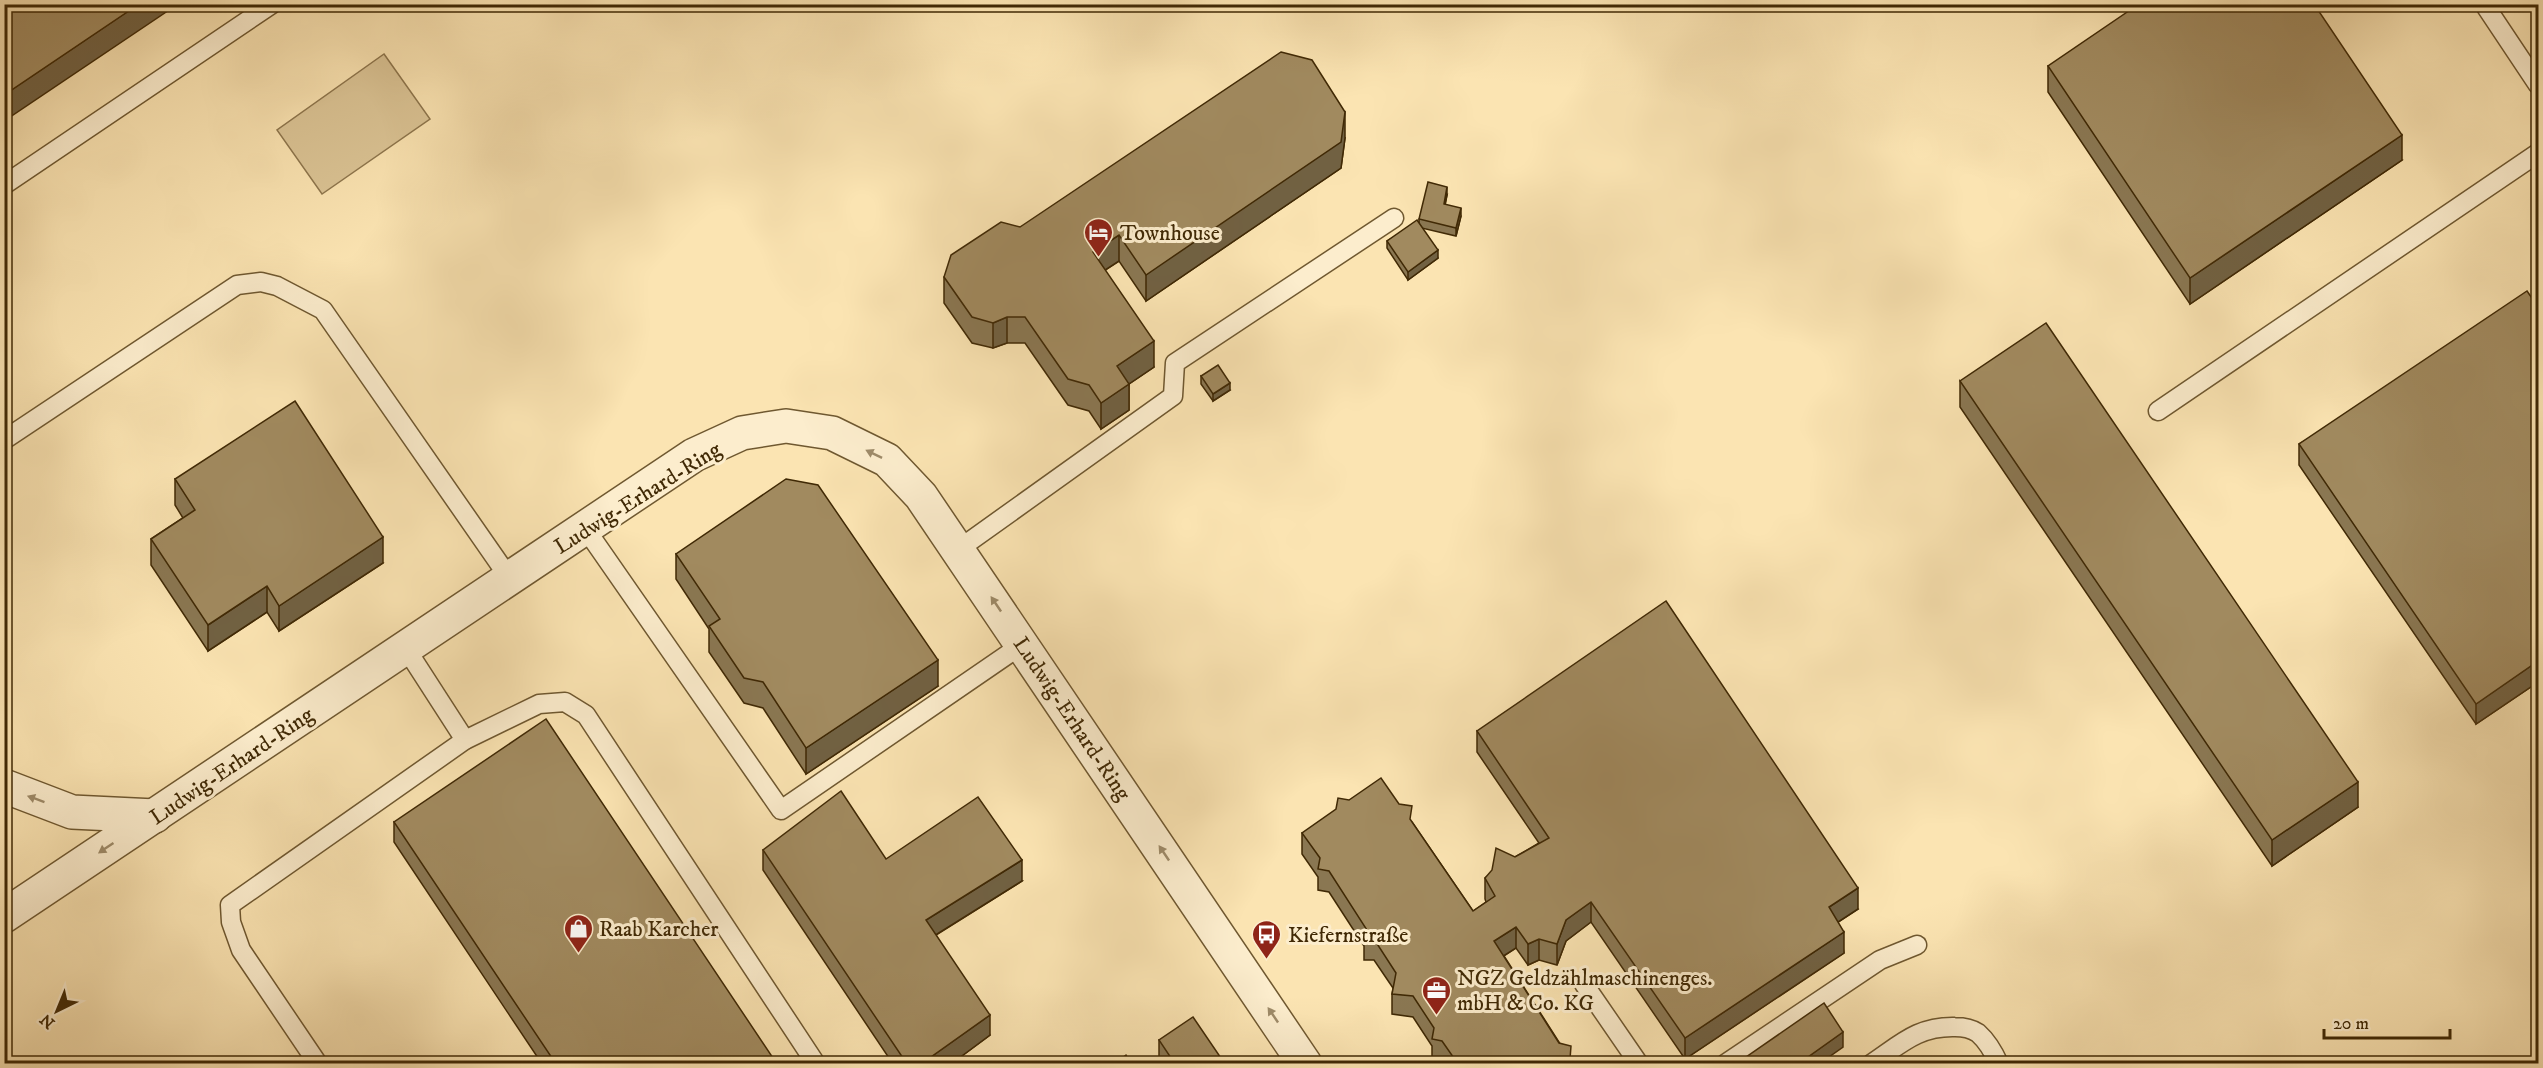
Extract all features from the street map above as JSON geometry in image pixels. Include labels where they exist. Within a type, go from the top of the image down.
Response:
[{"type":"street","name":"Ludwig-Erhard-Ring","points":[[4,916],[694,455],[742,433],[786,426],[832,433],[887,460],[921,495],[1305,1064]]},
{"type":"street","points":[[4,786],[72,812],[155,816]]},
{"type":"lane","points":[[4,185],[272,4]]},
{"type":"lane","points":[[2484,4],[2538,85]]},
{"type":"lane","points":[[2158,411],[2538,153]]},
{"type":"lane","points":[[959,549],[1173,396],[1175,363],[1394,218]]},
{"type":"lane","points":[[4,440],[237,285],[261,282],[277,286],[323,310],[510,579]]},
{"type":"lane","points":[[585,528],[781,810],[1023,644]]},
{"type":"lane","points":[[405,647],[465,740]]},
{"type":"lane","points":[[318,1064],[241,950],[231,922],[230,905],[465,740],[539,704],[565,702],[586,715],[816,1064]]},
{"type":"lane","points":[[1725,1064],[1880,960],[1917,945]]},
{"type":"lane","points":[[1584,984],[1639,1064]]},
{"type":"lane","points":[[1871,1064],[1909,1038],[1935,1026],[1961,1027],[1976,1032],[1991,1048],[1999,1064]]},
{"type":"shaded area","points":[[384,54],[430,119],[322,194],[277,130]]},
{"type":"building","points":[[4,4],[139,4],[4,95]]},
{"type":"building","points":[[2139,4],[2314,4],[2402,135],[2190,278],[2048,66]]},
{"type":"building","name":"Townhouse","points":[[1281,52],[1312,60],[1345,112],[1341,142],[1146,275],[1119,235],[1093,252],[1154,341],[1117,366],[1129,384],[1101,403],[1089,385],[1068,379],[1025,317],[1007,317],[993,323],[972,317],[944,277],[951,255],[1001,222],[1020,227]]},
{"type":"building","points":[[1428,182],[1447,187],[1444,204],[1461,208],[1456,228],[1419,219]]},
{"type":"building","points":[[1417,220],[1438,250],[1408,272],[1387,241]]},
{"type":"building","points":[[2527,291],[2538,307],[2538,661],[2476,704],[2299,444]]},
{"type":"building","points":[[2046,323],[2358,782],[2272,840],[1960,381]]},
{"type":"building","points":[[1218,365],[1230,383],[1213,394],[1201,376]]},
{"type":"building","points":[[295,401],[383,537],[279,606],[267,586],[208,625],[151,539],[195,510],[175,479]]},
{"type":"building","points":[[786,479],[818,485],[938,660],[806,748],[763,682],[744,678],[709,626],[720,619],[676,554]]},
{"type":"building","points":[[1666,601],[1858,888],[1829,907],[1844,932],[1685,1038],[1591,902],[1566,920],[1557,944],[1539,939],[1528,944],[1516,927],[1494,941],[1559,1043],[1571,1046],[1570,1059],[1573,1064],[1458,1064],[1442,1041],[1432,1039],[1434,1028],[1413,996],[1392,994],[1396,973],[1374,939],[1364,939],[1367,930],[1329,871],[1318,869],[1320,858],[1302,833],[1336,809],[1338,798],[1349,800],[1381,778],[1399,804],[1412,806],[1410,819],[1473,911],[1495,896],[1485,878],[1492,870],[1496,848],[1515,857],[1549,838],[1477,731]]},
{"type":"building","name":"Raab Karcher","points":[[546,719],[777,1064],[556,1064],[394,822]]},
{"type":"building","points":[[841,791],[886,859],[978,797],[1022,860],[926,920],[990,1015],[921,1064],[907,1064],[763,850]]},
{"type":"building","points":[[1824,1003],[1843,1032],[1798,1064],[1736,1064]]},
{"type":"building","points":[[1193,1017],[1225,1064],[1175,1064],[1159,1040]]},
{"type":"building","points":[[1126,1055],[1131,1064],[1114,1064]]},
{"type":"place","name":"Townhouse","points":[[1099,258]]},
{"type":"place","name":"Raab Karcher","points":[[578,954]]},
{"type":"place","name":"Kiefernstraße","points":[[1267,960]]},
{"type":"place","name":"NGZ Geldzählmaschinenges. mbH & Co. KG","points":[[1436,1016]]}]
